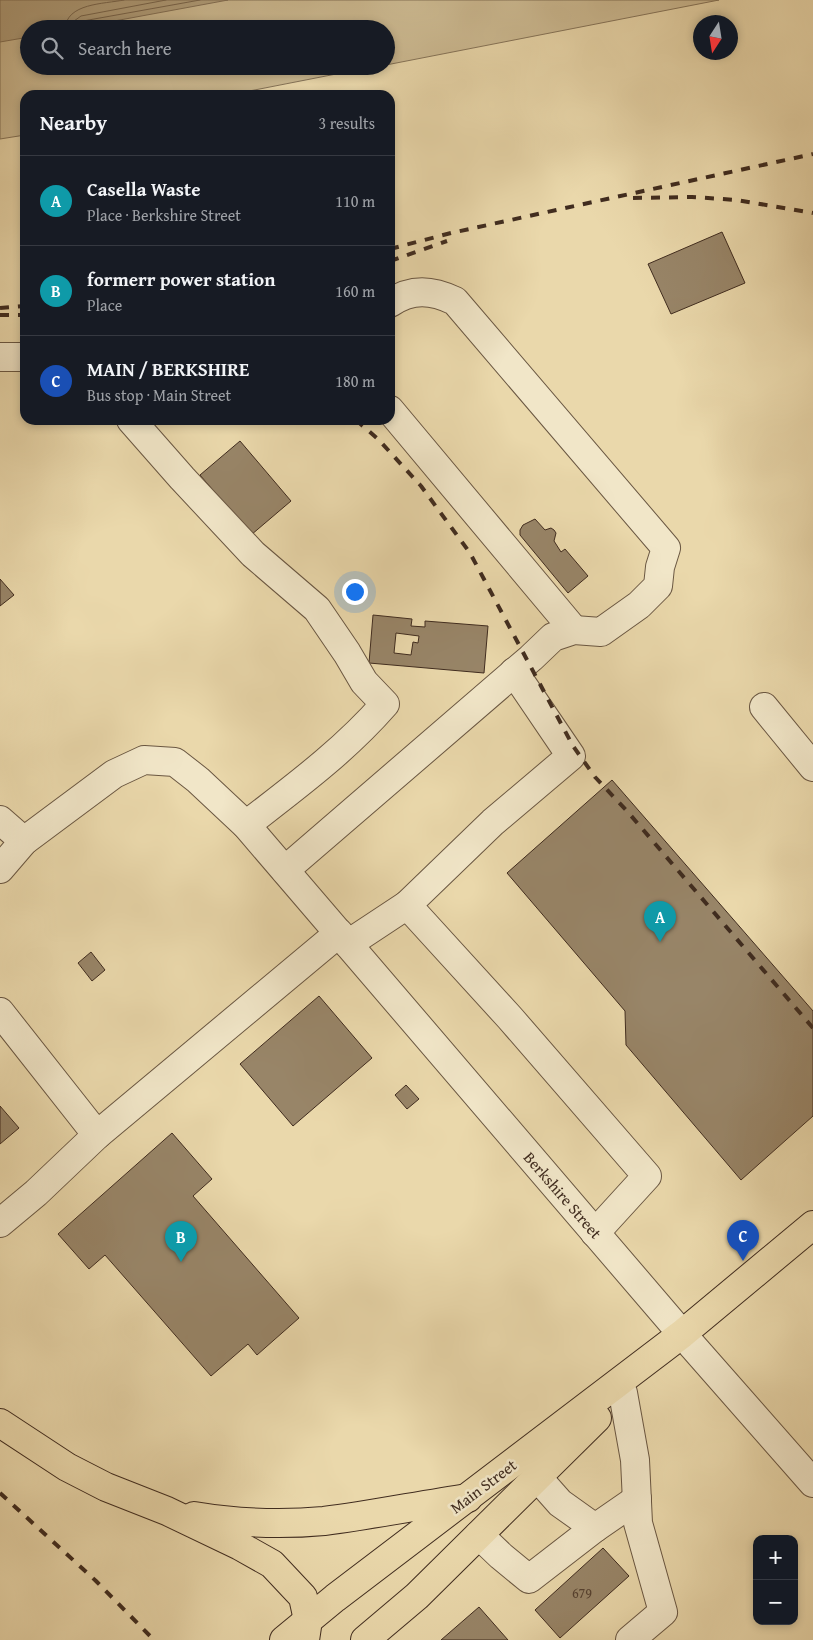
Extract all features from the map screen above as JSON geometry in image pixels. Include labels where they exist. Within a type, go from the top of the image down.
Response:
[{"type":"main road","name":"Main Street","points":[[284,1640],[306,1630],[335,1598],[682,1334],[813,1225]]},
{"type":"main road","name":"Main Street","points":[[365,1640],[418,1596],[682,1334]]},
{"type":"main road","points":[[0,1423],[67,1467],[240,1546],[272,1564],[302,1597],[306,1630]]},
{"type":"main road","points":[[168,1512],[217,1520],[282,1523],[324,1520],[468,1498]]},
{"type":"street","points":[[285,870],[553,637],[574,630],[601,632],[639,605],[658,586],[660,567],[666,548],[455,301],[440,294],[424,292],[407,294],[395,300]]},
{"type":"street","points":[[0,357],[20,357]]},
{"type":"street","points":[[395,416],[574,630]]},
{"type":"street","points":[[135,425],[253,554],[317,609],[364,682],[385,704],[364,728],[322,766],[246,825]]},
{"type":"street","points":[[0,1223],[36,1193],[96,1135],[343,938],[407,905],[493,822],[571,756],[514,672]]},
{"type":"street","points":[[764,707],[813,767]]},
{"type":"street","name":"Berkshire Street","points":[[0,869],[24,841],[114,774],[144,760],[175,762],[198,780],[246,825],[682,1334],[813,1483]]},
{"type":"street","points":[[0,820],[24,841]]},
{"type":"street","points":[[407,905],[647,1176],[595,1233]]},
{"type":"street","points":[[0,1012],[96,1135]]},
{"type":"street","points":[[623,1393],[635,1460],[638,1523],[663,1612],[630,1640]]},
{"type":"street","points":[[537,1477],[560,1503],[595,1528]]},
{"type":"street","points":[[479,1535],[529,1579],[595,1528],[637,1499]]},
{"type":"shaded area","points":[[210,0],[719,0],[395,63],[395,20],[104,20]]},
{"type":"shaded area","points":[[20,36],[20,75],[331,75],[255,90],[20,90],[20,136],[0,139],[0,39]]},
{"type":"water","points":[[0,0],[228,0],[120,20],[20,20],[20,39],[0,42]]},
{"type":"building","points":[[722,232],[745,283],[671,314],[648,264]]},
{"type":"building","points":[[240,441],[291,501],[251,535],[200,475]]},
{"type":"building","points":[[535,519],[545,530],[551,528],[554,530],[556,533],[554,541],[561,552],[565,549],[588,576],[568,593],[520,535],[523,525]]},
{"type":"building","points":[[0,579],[14,595],[0,606]]},
{"type":"building","points":[[373,615],[412,619],[411,626],[425,627],[425,621],[488,626],[484,673],[369,663]],"holes":[[[396,633],[419,636],[418,643],[413,642],[411,655],[394,653]]]},
{"type":"building","points":[[612,780],[813,1011],[813,1116],[741,1180],[626,1045],[625,1011],[507,873]]},
{"type":"building","points":[[91,952],[105,970],[92,981],[78,963]]},
{"type":"building","points":[[319,996],[372,1058],[293,1126],[240,1064]]},
{"type":"building","points":[[406,1085],[419,1099],[407,1109],[395,1095]]},
{"type":"building","points":[[0,1106],[19,1128],[0,1144]]},
{"type":"building","points":[[172,1133],[212,1179],[193,1196],[299,1318],[257,1355],[248,1344],[211,1376],[105,1255],[89,1269],[58,1234]]},
{"type":"building","points":[[603,1548],[629,1576],[560,1638],[535,1610]]},
{"type":"building","points":[[479,1607],[508,1640],[441,1640]]},
{"type":"railway","points":[[395,248],[451,233],[813,154]]},
{"type":"railway","points":[[633,198],[692,197],[737,200],[813,213]]},
{"type":"railway","points":[[395,259],[447,241]]},
{"type":"railway","points":[[0,308],[20,306]]},
{"type":"railway","points":[[0,315],[20,315]]},
{"type":"railway","points":[[362,425],[378,439],[421,486],[470,553],[573,746],[595,777],[627,811],[813,1028]]},
{"type":"railway","points":[[0,1493],[96,1581],[154,1640]]},
{"type":"place","name":"Casella Waste","points":[[660,942]]},
{"type":"place","name":"MAIN / BERKSHIRE","points":[[743,1261]]},
{"type":"place","name":"formerr power station","points":[[181,1262]]}]
